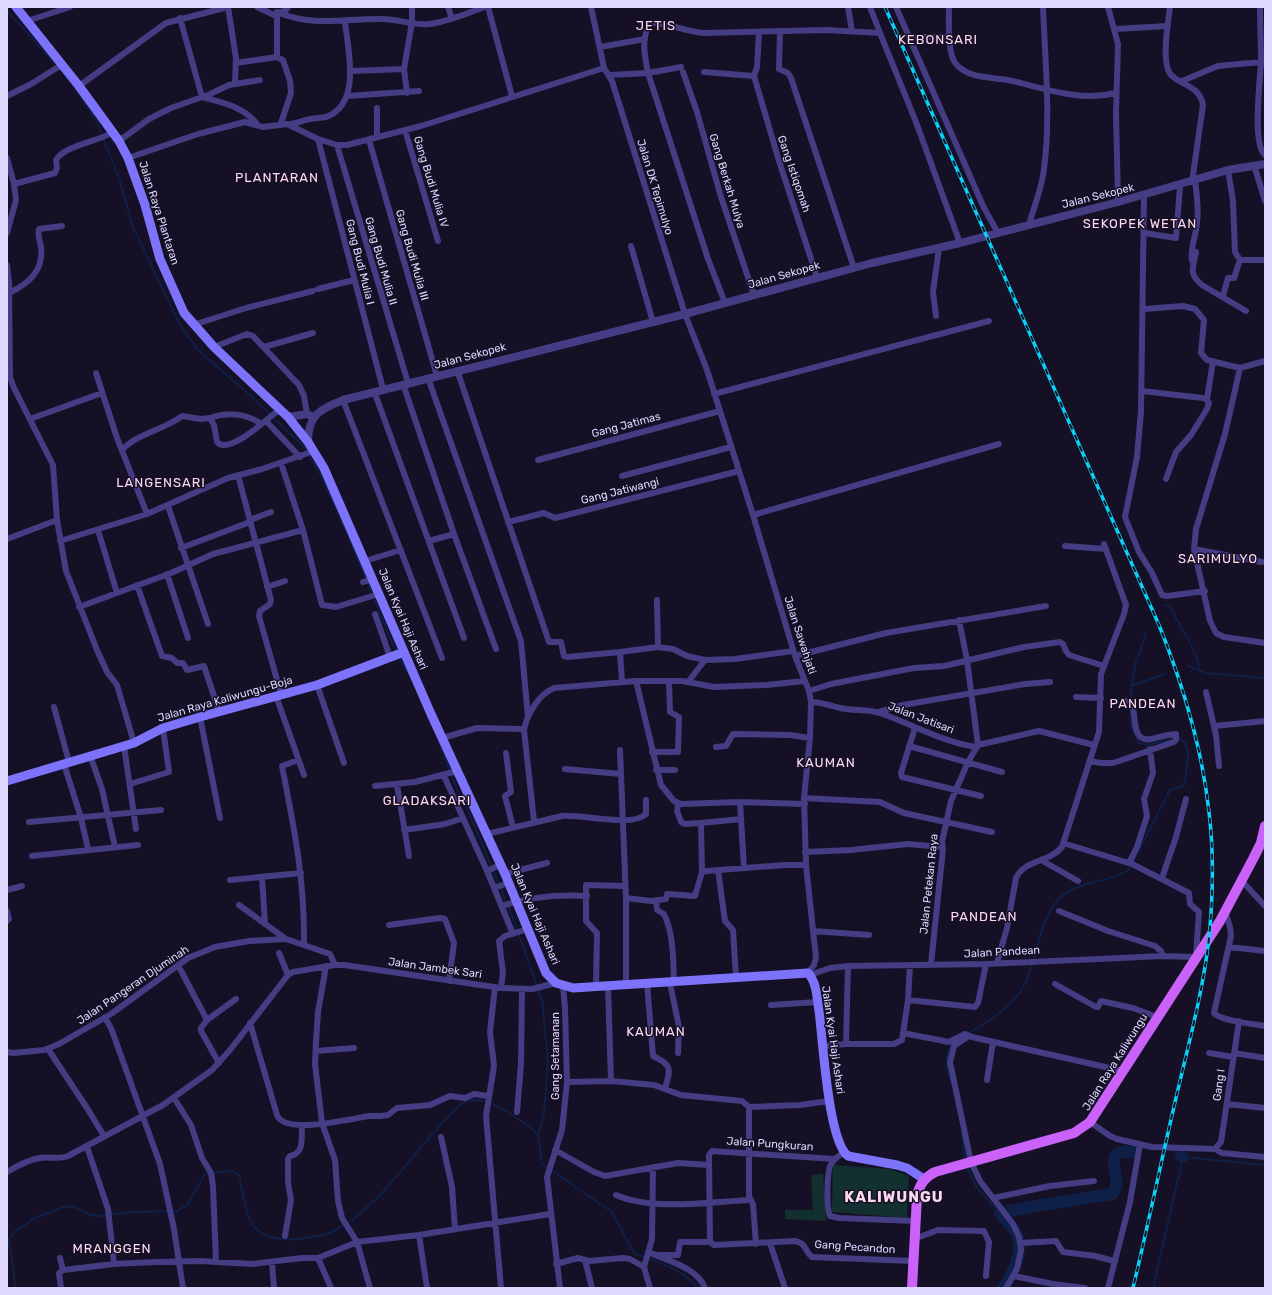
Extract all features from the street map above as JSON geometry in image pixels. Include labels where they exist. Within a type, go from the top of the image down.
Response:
[{"type":"main road","name":"Jalan Raya Plantaran","points":[[16,7],[80,86],[108,135],[119,141],[128,158],[145,205],[160,259],[181,307],[193,325],[288,417],[308,442]]},
{"type":"main road","name":"Jalan Kyai Haji Ashari","points":[[308,442],[312,453],[330,482],[365,561],[369,581],[378,594],[387,629],[396,655],[442,738],[467,798],[487,834],[493,854],[506,881],[513,902],[546,973],[559,984]]},
{"type":"main road","name":"Jalan Raya Kaliwungu-Boja","points":[[7,781],[134,743],[163,728],[218,711],[317,684],[396,655]]},
{"type":"main road","name":"Jalan Raya Kaliwungu","points":[[924,1179],[935,1172],[1074,1133],[1090,1122],[1225,911],[1253,859],[1264,832]]},
{"type":"main road","name":"Jalan Kyai Haji Ashari","points":[[809,974],[818,1002],[829,1101],[833,1122],[843,1153]]},
{"type":"main road","points":[[559,984],[573,988],[626,984],[672,983],[736,977],[809,974]]},
{"type":"main road","points":[[843,1153],[848,1156],[907,1168],[924,1179],[918,1189],[912,1288]]},
{"type":"street","points":[[27,21],[70,7]]},
{"type":"street","points":[[80,86],[156,30],[180,18],[228,7],[236,63],[235,83]]},
{"type":"street","points":[[257,7],[274,15],[277,12],[286,10],[288,7]]},
{"type":"street","points":[[407,93],[404,69],[412,22],[412,7]]},
{"type":"street","points":[[448,7],[452,19]]},
{"type":"street","points":[[277,12],[295,19],[321,22],[383,19],[428,24],[452,19],[485,7],[512,96]]},
{"type":"street","points":[[290,124],[318,139],[337,145],[347,145],[405,130],[604,68],[591,7]]},
{"type":"street","points":[[848,7],[852,31]]},
{"type":"street","points":[[870,7],[955,224],[960,243]]},
{"type":"street","points":[[896,7],[984,208],[998,233]]},
{"type":"street","points":[[949,7],[949,37],[955,63],[964,70],[984,78],[1008,80],[1046,91],[1096,96],[1116,93]]},
{"type":"street","points":[[1029,225],[1044,168],[1046,39],[1043,7]]},
{"type":"street","points":[[1108,7],[1118,44],[1116,93],[1118,202]]},
{"type":"street","points":[[1170,7],[1167,64],[1170,73],[1199,93],[1203,105],[1195,181],[1198,197],[1197,223],[1191,249],[1193,262]]},
{"type":"street","points":[[1260,7],[1262,77],[1257,125],[1260,147],[1262,153],[1265,155]]},
{"type":"street","points":[[277,12],[277,57]]},
{"type":"street","points":[[180,18],[202,98]]},
{"type":"street","points":[[128,158],[233,124],[245,122],[263,126],[281,123],[290,124],[327,116],[336,110],[347,96],[351,84],[351,71],[345,22]]},
{"type":"street","points":[[725,303],[708,258],[648,73],[644,55],[645,34],[651,23],[673,26],[695,33],[852,31],[880,33]]},
{"type":"street","points":[[1115,29],[1168,26]]},
{"type":"street","points":[[780,31],[779,69],[788,73],[791,78],[854,268]]},
{"type":"street","points":[[704,72],[754,76],[757,67],[759,32]]},
{"type":"street","points":[[910,37],[949,37]]},
{"type":"street","points":[[600,47],[645,39]]},
{"type":"street","points":[[236,63],[277,57],[281,58],[285,63],[291,85],[291,93],[281,123]]},
{"type":"street","points":[[1182,81],[1218,66],[1261,62]]},
{"type":"street","points":[[7,96],[31,84],[62,64]]},
{"type":"street","name":"Jalan DK Tepimulyo","points":[[604,68],[609,75],[685,314]]},
{"type":"street","points":[[351,71],[404,69]]},
{"type":"street","name":"Gang Berkah Mulya","points":[[648,73],[682,70],[753,293]]},
{"type":"street","points":[[609,75],[648,73]]},
{"type":"street","name":"Gang Istiqomah","points":[[754,76],[779,161],[817,277]]},
{"type":"street","points":[[119,141],[153,117],[175,107],[202,98],[235,83],[260,80]]},
{"type":"street","points":[[347,96],[419,91]]},
{"type":"street","points":[[202,98],[240,109],[250,115],[257,124]]},
{"type":"street","points":[[377,108],[377,137]]},
{"type":"street","name":"Gang Budi Mulia IV","points":[[405,130],[438,241]]},
{"type":"street","points":[[14,184],[55,173],[57,168],[56,160],[60,155],[76,146],[108,135]]},
{"type":"street","name":"Gang Budi Mulia I","points":[[318,139],[384,389]]},
{"type":"street","name":"Gang Budi Mulia III","points":[[369,140],[437,376]]},
{"type":"street","name":"Gang Budi Mulia II","points":[[337,145],[405,383],[454,534],[496,650]]},
{"type":"street","points":[[7,158],[14,184],[15,206],[7,233]]},
{"type":"street","name":"Jalan Sekopek","points":[[310,416],[343,400],[374,391],[685,314],[725,303],[753,293],[960,243],[1144,196],[1228,170],[1265,164]]},
{"type":"street","points":[[1254,165],[1265,201]]},
{"type":"street","points":[[1228,170],[1233,201],[1235,252],[1240,260]]},
{"type":"street","points":[[1145,232],[1176,238],[1180,186]]},
{"type":"street","points":[[1144,196],[1144,309],[1140,430],[1134,475],[1126,505],[1126,521],[1139,552],[1152,573],[1162,594],[1167,596],[1205,591]]},
{"type":"street","points":[[9,293],[24,286],[34,275],[39,266],[42,249],[39,229],[62,226]]},
{"type":"street","points":[[631,246],[653,322]]},
{"type":"street","points":[[936,316],[933,292],[939,248]]},
{"type":"street","points":[[1196,252],[1192,272],[1196,280],[1246,311]]},
{"type":"street","points":[[1240,260],[1265,260]]},
{"type":"street","points":[[1223,296],[1226,280],[1234,278],[1240,260]]},
{"type":"street","points":[[7,264],[9,293],[9,377],[53,465],[57,520],[66,571],[79,608],[104,664],[117,685],[134,743]]},
{"type":"street","points":[[193,325],[246,308],[354,280]]},
{"type":"street","points":[[1144,309],[1183,306],[1195,309],[1204,320],[1200,353],[1207,360],[1240,368],[1265,361]]},
{"type":"street","name":"Jalan Sawahjati","points":[[685,314],[720,411],[794,653],[809,691],[810,738],[804,801],[806,865],[816,958],[814,966],[809,974]]},
{"type":"street","points":[[714,394],[989,321]]},
{"type":"street","points":[[264,347],[313,333]]},
{"type":"street","points":[[214,347],[246,334],[253,336],[264,347],[299,385],[310,416],[308,442]]},
{"type":"street","points":[[1166,479],[1176,452],[1191,435],[1209,406],[1207,399],[1213,361]]},
{"type":"street","points":[[1240,368],[1225,434],[1196,529],[1194,549],[1205,591],[1210,621],[1216,633],[1224,637],[1265,643]]},
{"type":"street","points":[[457,370],[549,642],[561,642],[564,656],[567,657],[620,652],[658,647],[673,649],[687,656],[706,660],[735,659],[794,653],[886,633],[1046,606]]},
{"type":"street","points":[[96,373],[122,450],[148,514]]},
{"type":"street","points":[[428,378],[520,636],[523,650],[528,717]]},
{"type":"street","points":[[1142,390],[1207,399]]},
{"type":"street","points":[[374,391],[464,638]]},
{"type":"street","points":[[30,419],[102,393]]},
{"type":"street","points":[[343,400],[442,658]]},
{"type":"street","points":[[210,418],[214,425],[217,442],[222,445],[230,445],[243,438],[280,409]]},
{"type":"street","name":"Gang Jatimas","points":[[538,460],[720,411]]},
{"type":"street","points":[[122,450],[146,434],[172,424],[182,416],[201,419],[222,414],[233,414],[255,420],[266,420],[301,457]]},
{"type":"street","points":[[288,417],[310,416]]},
{"type":"street","points":[[753,515],[999,444]]},
{"type":"street","points":[[622,476],[731,447]]},
{"type":"street","points":[[60,541],[148,514],[168,506],[214,483],[312,453]]},
{"type":"street","points":[[281,463],[303,530],[323,606],[336,607],[378,594]]},
{"type":"street","name":"Gang Jatiwangi","points":[[508,522],[544,513],[555,518],[739,471]]},
{"type":"street","points":[[238,475],[271,602],[260,611],[260,622],[278,695],[304,775]]},
{"type":"street","points":[[168,506],[208,624]]},
{"type":"street","points":[[181,548],[271,512]]},
{"type":"street","points":[[7,539],[57,520]]},
{"type":"street","points":[[98,530],[117,593]]},
{"type":"street","points":[[79,608],[167,574],[218,552],[255,544],[303,530]]},
{"type":"street","points":[[429,541],[454,534]]},
{"type":"street","points":[[997,963],[1007,928],[1016,878],[1022,869],[1058,851],[1063,843],[1099,732],[1101,674],[1126,605],[1105,546],[1065,546]]},
{"type":"street","points":[[1194,549],[1262,562]]},
{"type":"street","points":[[365,561],[401,550]]},
{"type":"street","points":[[167,574],[188,638]]},
{"type":"street","points":[[267,587],[285,581]]},
{"type":"street","points":[[137,585],[162,656],[172,658],[177,663],[183,664],[187,670],[204,666],[218,711]]},
{"type":"street","points":[[657,600],[658,647]]},
{"type":"street","points":[[375,614],[387,629],[396,655]]},
{"type":"street","points":[[959,620],[972,693],[977,746],[1039,731],[1094,745]]},
{"type":"street","points":[[809,691],[831,684],[914,668],[944,666],[1024,647],[1060,642],[1064,644],[1069,655],[1104,666]]},
{"type":"street","points":[[620,652],[622,682]]},
{"type":"street","points":[[688,682],[706,660]]},
{"type":"street","points":[[636,681],[656,770],[661,785],[678,803],[804,801],[880,802],[904,812],[992,832]]},
{"type":"street","points":[[534,821],[524,729],[528,717],[546,692],[554,688],[636,681],[688,682],[714,687],[767,685],[804,681]]},
{"type":"street","points":[[652,752],[678,752],[679,717],[670,712],[669,681]]},
{"type":"street","points":[[879,712],[903,705],[1025,684],[1050,682]]},
{"type":"street","points":[[317,684],[344,763]]},
{"type":"street","points":[[1206,692],[1214,726],[1219,766]]},
{"type":"street","points":[[1076,697],[1101,698]]},
{"type":"street","points":[[1089,761],[1113,763],[1174,742],[1177,738],[1176,734],[1150,740],[1140,738],[1128,701]]},
{"type":"street","name":"Jalan Jatisari","points":[[810,702],[824,703],[840,708],[879,712],[915,728],[963,744],[977,746]]},
{"type":"street","points":[[54,707],[66,763],[88,849]]},
{"type":"street","points":[[200,717],[220,818]]},
{"type":"street","points":[[1214,726],[1265,721]]},
{"type":"street","points":[[130,784],[168,772],[163,728]]},
{"type":"street","points":[[442,738],[477,728],[524,729]]},
{"type":"street","points":[[915,728],[901,773],[902,777],[981,796]]},
{"type":"street","points":[[716,747],[726,746],[733,734],[767,733],[810,738]]},
{"type":"street","points":[[124,746],[136,829]]},
{"type":"street","points":[[909,746],[1002,772]]},
{"type":"street","name":"Jalan Petekan Raya","points":[[931,964],[942,847],[951,801],[968,762],[977,746]]},
{"type":"street","points":[[1133,864],[1148,816],[1144,799],[1153,773],[1150,749]]},
{"type":"street","points":[[620,750],[626,898],[626,984]]},
{"type":"street","points":[[506,754],[511,792],[506,796],[513,827]]},
{"type":"street","points":[[90,755],[102,789],[115,847]]},
{"type":"street","points":[[298,760],[282,766],[294,821],[301,873],[304,945]]},
{"type":"street","points":[[565,769],[621,774]]},
{"type":"street","points":[[656,770],[675,770]]},
{"type":"street","points":[[374,786],[397,785],[445,776],[455,772]]},
{"type":"street","points":[[445,776],[514,934]]},
{"type":"street","points":[[397,785],[409,856]]},
{"type":"street","points":[[458,801],[467,798]]},
{"type":"street","points":[[1162,878],[1176,837],[1186,799]]},
{"type":"street","points":[[487,834],[534,821],[573,815],[635,819],[644,816],[647,810],[646,800]]},
{"type":"street","points":[[740,802],[744,868]]},
{"type":"street","points":[[678,803],[676,811],[681,822],[686,824],[741,819]]},
{"type":"street","points":[[29,822],[134,814],[161,810]]},
{"type":"street","points":[[404,830],[449,823],[463,818]]},
{"type":"street","points":[[626,898],[656,900],[666,899],[668,894],[695,896],[702,872],[701,823]]},
{"type":"street","points":[[1063,843],[1133,864],[1189,893],[1190,904],[1199,912],[1196,956]]},
{"type":"street","points":[[806,852],[851,850],[908,844],[942,847]]},
{"type":"street","points":[[32,856],[138,845]]},
{"type":"street","points":[[482,858],[493,854]]},
{"type":"street","points":[[1041,860],[1078,881]]},
{"type":"street","points":[[494,888],[506,881],[547,863]]},
{"type":"street","points":[[702,872],[806,865]]},
{"type":"street","points":[[487,871],[498,866]]},
{"type":"street","points":[[718,870],[726,921],[733,930],[736,977]]},
{"type":"street","points":[[230,880],[301,873]]},
{"type":"street","points":[[262,877],[265,924]]},
{"type":"street","points":[[1241,880],[1265,906]]},
{"type":"street","points":[[596,986],[597,933],[586,923],[586,885],[625,886]]},
{"type":"street","points":[[7,890],[22,886]]},
{"type":"street","points":[[502,906],[513,902],[552,896],[587,896]]},
{"type":"street","points":[[656,900],[657,910],[664,914],[673,948],[672,983],[678,1027],[678,1053]]},
{"type":"street","points":[[239,905],[286,939]]},
{"type":"street","points":[[7,911],[7,921]]},
{"type":"street","points":[[1059,911],[1108,931],[1155,946],[1161,951],[1163,956]]},
{"type":"street","points":[[1225,911],[1231,930],[1229,947],[1214,1013],[1217,1016],[1239,1022],[1265,1026]]},
{"type":"street","points":[[389,924],[440,918],[445,919],[454,943],[449,981]]},
{"type":"street","points":[[501,1288],[486,1123],[486,1106],[494,1066],[490,1032],[498,988],[503,974],[499,941],[503,937],[526,930]]},
{"type":"street","points":[[813,931],[869,934]]},
{"type":"street","name":"Jalan Pangeran Djuminah","points":[[7,1053],[48,1049],[105,1018],[178,965],[201,951],[221,945],[286,939],[330,954],[335,965]]},
{"type":"street","points":[[1229,947],[1265,951]]},
{"type":"street","points":[[7,1172],[21,1164],[40,1158],[60,1159],[87,1147],[104,1136],[174,1098],[219,1063],[288,975],[279,953]]},
{"type":"street","name":"Jalan Pandean","points":[[809,974],[830,968],[848,966],[986,964],[1039,960],[1196,956]]},
{"type":"street","points":[[908,1000],[975,1007],[978,1003],[986,964]]},
{"type":"street","points":[[178,965],[207,1020]]},
{"type":"street","name":"Jalan Jambek Sari","points":[[288,975],[300,970],[335,965],[498,988],[532,989],[559,984]]},
{"type":"street","points":[[824,1046],[897,1043],[902,1040],[908,1000],[910,965]]},
{"type":"street","points":[[326,966],[318,1012],[315,1064],[322,1123],[333,1152],[337,1170],[338,1201],[342,1218],[357,1242],[370,1288]]},
{"type":"street","points":[[846,1044],[848,966]]},
{"type":"street","points":[[647,983],[653,1040],[651,1053],[653,1056],[665,1062],[669,1067],[665,1089]]},
{"type":"street","name":"Gang Setamanan","points":[[559,984],[565,1008],[567,1082],[562,1130],[547,1176],[550,1214],[560,1288]]},
{"type":"street","points":[[1055,984],[1096,1007],[1098,1007],[1102,1001],[1133,1008],[1156,1017]]},
{"type":"street","points":[[608,986],[611,1081]]},
{"type":"street","points":[[517,1112],[521,1064],[522,989]]},
{"type":"street","points":[[219,1063],[202,1034],[201,1028],[207,1020],[236,999]]},
{"type":"street","points":[[771,1005],[818,1002]]},
{"type":"street","points":[[105,1018],[111,1028],[142,1116],[159,1158],[171,1215],[183,1288]]},
{"type":"street","name":"Gang I","points":[[1215,1150],[1221,1142],[1239,1022]]},
{"type":"street","points":[[250,1024],[278,1119],[289,1124],[302,1126],[386,1115],[397,1108],[430,1105],[450,1096],[465,1098],[474,1094],[488,1098]]},
{"type":"street","points":[[903,1033],[947,1042],[967,1035],[1123,1071]]},
{"type":"street","points":[[967,1035],[954,1046],[950,1062],[968,1163],[1016,1228],[1020,1243],[1020,1254],[1014,1276],[1006,1288]]},
{"type":"street","points":[[987,1080],[993,1042]]},
{"type":"street","points":[[316,1051],[354,1048]]},
{"type":"street","points":[[48,1049],[104,1136]]},
{"type":"street","points":[[1209,1053],[1265,1058]]},
{"type":"street","points":[[567,1082],[611,1081],[654,1085],[681,1095],[742,1101],[749,1107],[800,1105],[829,1101]]},
{"type":"street","points":[[174,1098],[191,1125],[202,1158],[211,1173],[213,1186],[216,1261]]},
{"type":"street","points":[[1227,1104],[1265,1108]]},
{"type":"street","points":[[749,1107],[750,1200],[753,1204],[756,1244]]},
{"type":"street","points":[[1090,1122],[1110,1136],[1152,1147],[1215,1150],[1222,1153],[1265,1157]]},
{"type":"street","points":[[285,1236],[290,1200],[288,1159],[290,1156],[296,1155],[301,1149],[302,1126]]},
{"type":"street","points":[[441,1137],[452,1187],[455,1229]]},
{"type":"street","points":[[1108,1288],[1130,1202],[1140,1144]]},
{"type":"street","points":[[87,1147],[108,1209],[114,1264]]},
{"type":"street","points":[[555,1150],[594,1172],[605,1176],[678,1164],[709,1165],[710,1242]]},
{"type":"street","name":"Jalan Pungkuran","points":[[709,1165],[710,1152],[714,1150],[835,1159]]},
{"type":"street","points":[[843,1153],[835,1159],[829,1170],[828,1204],[830,1216],[839,1218],[915,1221]]},
{"type":"street","points":[[650,1288],[645,1265],[651,1253],[654,1204],[653,1167]]},
{"type":"street","points":[[993,1198],[1050,1186],[1094,1181]]},
{"type":"street","points":[[616,1195],[635,1202],[654,1204],[750,1200]]},
{"type":"street","points":[[61,1288],[59,1273],[63,1270],[114,1264],[216,1261],[252,1264],[318,1258],[357,1242],[419,1235],[550,1214]]},
{"type":"street","points":[[914,1239],[938,1230],[984,1231],[989,1242],[986,1276]]},
{"type":"street","points":[[419,1235],[427,1288]]},
{"type":"street","points":[[1020,1243],[1056,1241],[1063,1252],[1095,1256],[1114,1261]]},
{"type":"street","name":"Gang Pecandon","points":[[651,1253],[678,1255],[680,1242],[710,1242],[714,1245],[799,1242],[806,1246],[808,1253],[812,1257],[913,1260]]},
{"type":"street","points":[[770,1243],[785,1288]]},
{"type":"street","points":[[651,1253],[687,1269],[702,1281],[705,1288]]},
{"type":"street","points":[[60,1258],[63,1270]]},
{"type":"street","points":[[318,1258],[331,1288]]},
{"type":"street","points":[[556,1264],[578,1258],[585,1260],[623,1258],[645,1265]]},
{"type":"street","points":[[585,1260],[592,1288]]},
{"type":"street","points":[[272,1263],[274,1288]]},
{"type":"street","points":[[1014,1276],[1053,1284],[1085,1288]]},
{"type":"green space","points":[[833,1165],[890,1169],[909,1176],[907,1218],[832,1212]]},
{"type":"green space","points":[[823,1174],[826,1221],[785,1219],[785,1210],[813,1210],[811,1175]]},
{"type":"waterway","points":[[7,11],[54,62]]},
{"type":"waterway","points":[[62,71],[97,122],[119,178],[133,227],[179,323],[198,350],[251,396],[305,448],[322,477],[350,540],[396,652]]},
{"type":"waterway","points":[[1165,605],[1170,606],[1187,637],[1199,669]]},
{"type":"waterway","points":[[1130,700],[1135,665],[1146,633]]},
{"type":"waterway","points":[[398,656],[412,680]]},
{"type":"waterway","points":[[1187,665],[1205,673],[1265,678]]},
{"type":"waterway","points":[[1131,686],[1164,674]]},
{"type":"waterway","points":[[967,1034],[990,1020],[1004,1009],[1022,989],[1031,967],[1042,929],[1053,906],[1061,897],[1077,887],[1113,877],[1129,870],[1170,790],[1184,786],[1188,759],[1187,746],[1184,741],[1179,738],[1146,745],[1139,743],[1132,730],[1130,704]]},
{"type":"waterway","points":[[439,743],[462,802],[467,808],[512,916],[542,1000],[548,1061],[544,1114],[538,1134],[542,1164],[612,1212],[634,1253],[669,1266],[692,1281],[698,1288]]},
{"type":"waterway","points":[[951,1082],[947,1068],[947,1058],[953,1044]]},
{"type":"waterway","points":[[16,1288],[9,1240],[13,1233],[35,1218],[64,1207],[73,1206],[91,1215],[98,1216],[131,1212],[177,1211],[188,1204],[205,1174],[232,1171],[239,1175],[248,1214],[258,1231],[267,1236],[279,1239],[311,1237],[326,1234],[342,1226],[358,1215],[389,1185],[452,1112],[467,1101],[480,1100],[498,1106],[516,1117],[538,1134]]},
{"type":"waterway","points":[[962,1131],[965,1161]]},
{"type":"waterway","points":[[1003,1288],[1011,1276],[1017,1262],[1019,1247],[1016,1233],[1000,1213],[1112,1194],[1116,1185],[1114,1157],[1120,1152],[1135,1152]]},
{"type":"waterway","points":[[1153,1288],[1183,1157],[1265,1165]]},
{"type":"waterway","points":[[967,1167],[977,1188],[1000,1213]]},
{"type":"railway","points":[[885,7],[1159,625],[1184,693],[1202,764],[1211,828],[1212,875],[1209,938],[1195,1019],[1170,1122],[1133,1288]]},
{"type":"district","name":"JETIS","points":[[656,25]]},
{"type":"district","name":"KEBONSARI","points":[[938,39]]},
{"type":"district","name":"PLANTARAN","points":[[277,177]]},
{"type":"district","name":"SEKOPEK WETAN","points":[[1140,223]]},
{"type":"district","name":"LANGENSARI","points":[[161,482]]},
{"type":"district","name":"SARIMULYO","points":[[1218,558]]},
{"type":"district","name":"PANDEAN","points":[[1143,703]]},
{"type":"district","name":"KAUMAN","points":[[826,762]]},
{"type":"district","name":"GLADAKSARI","points":[[427,800]]},
{"type":"district","name":"PANDEAN","points":[[984,916]]},
{"type":"district","name":"KAUMAN","points":[[656,1031]]},
{"type":"district","name":"KALIWUNGU","points":[[894,1197]]},
{"type":"district","name":"MRANGGEN","points":[[112,1248]]}]
